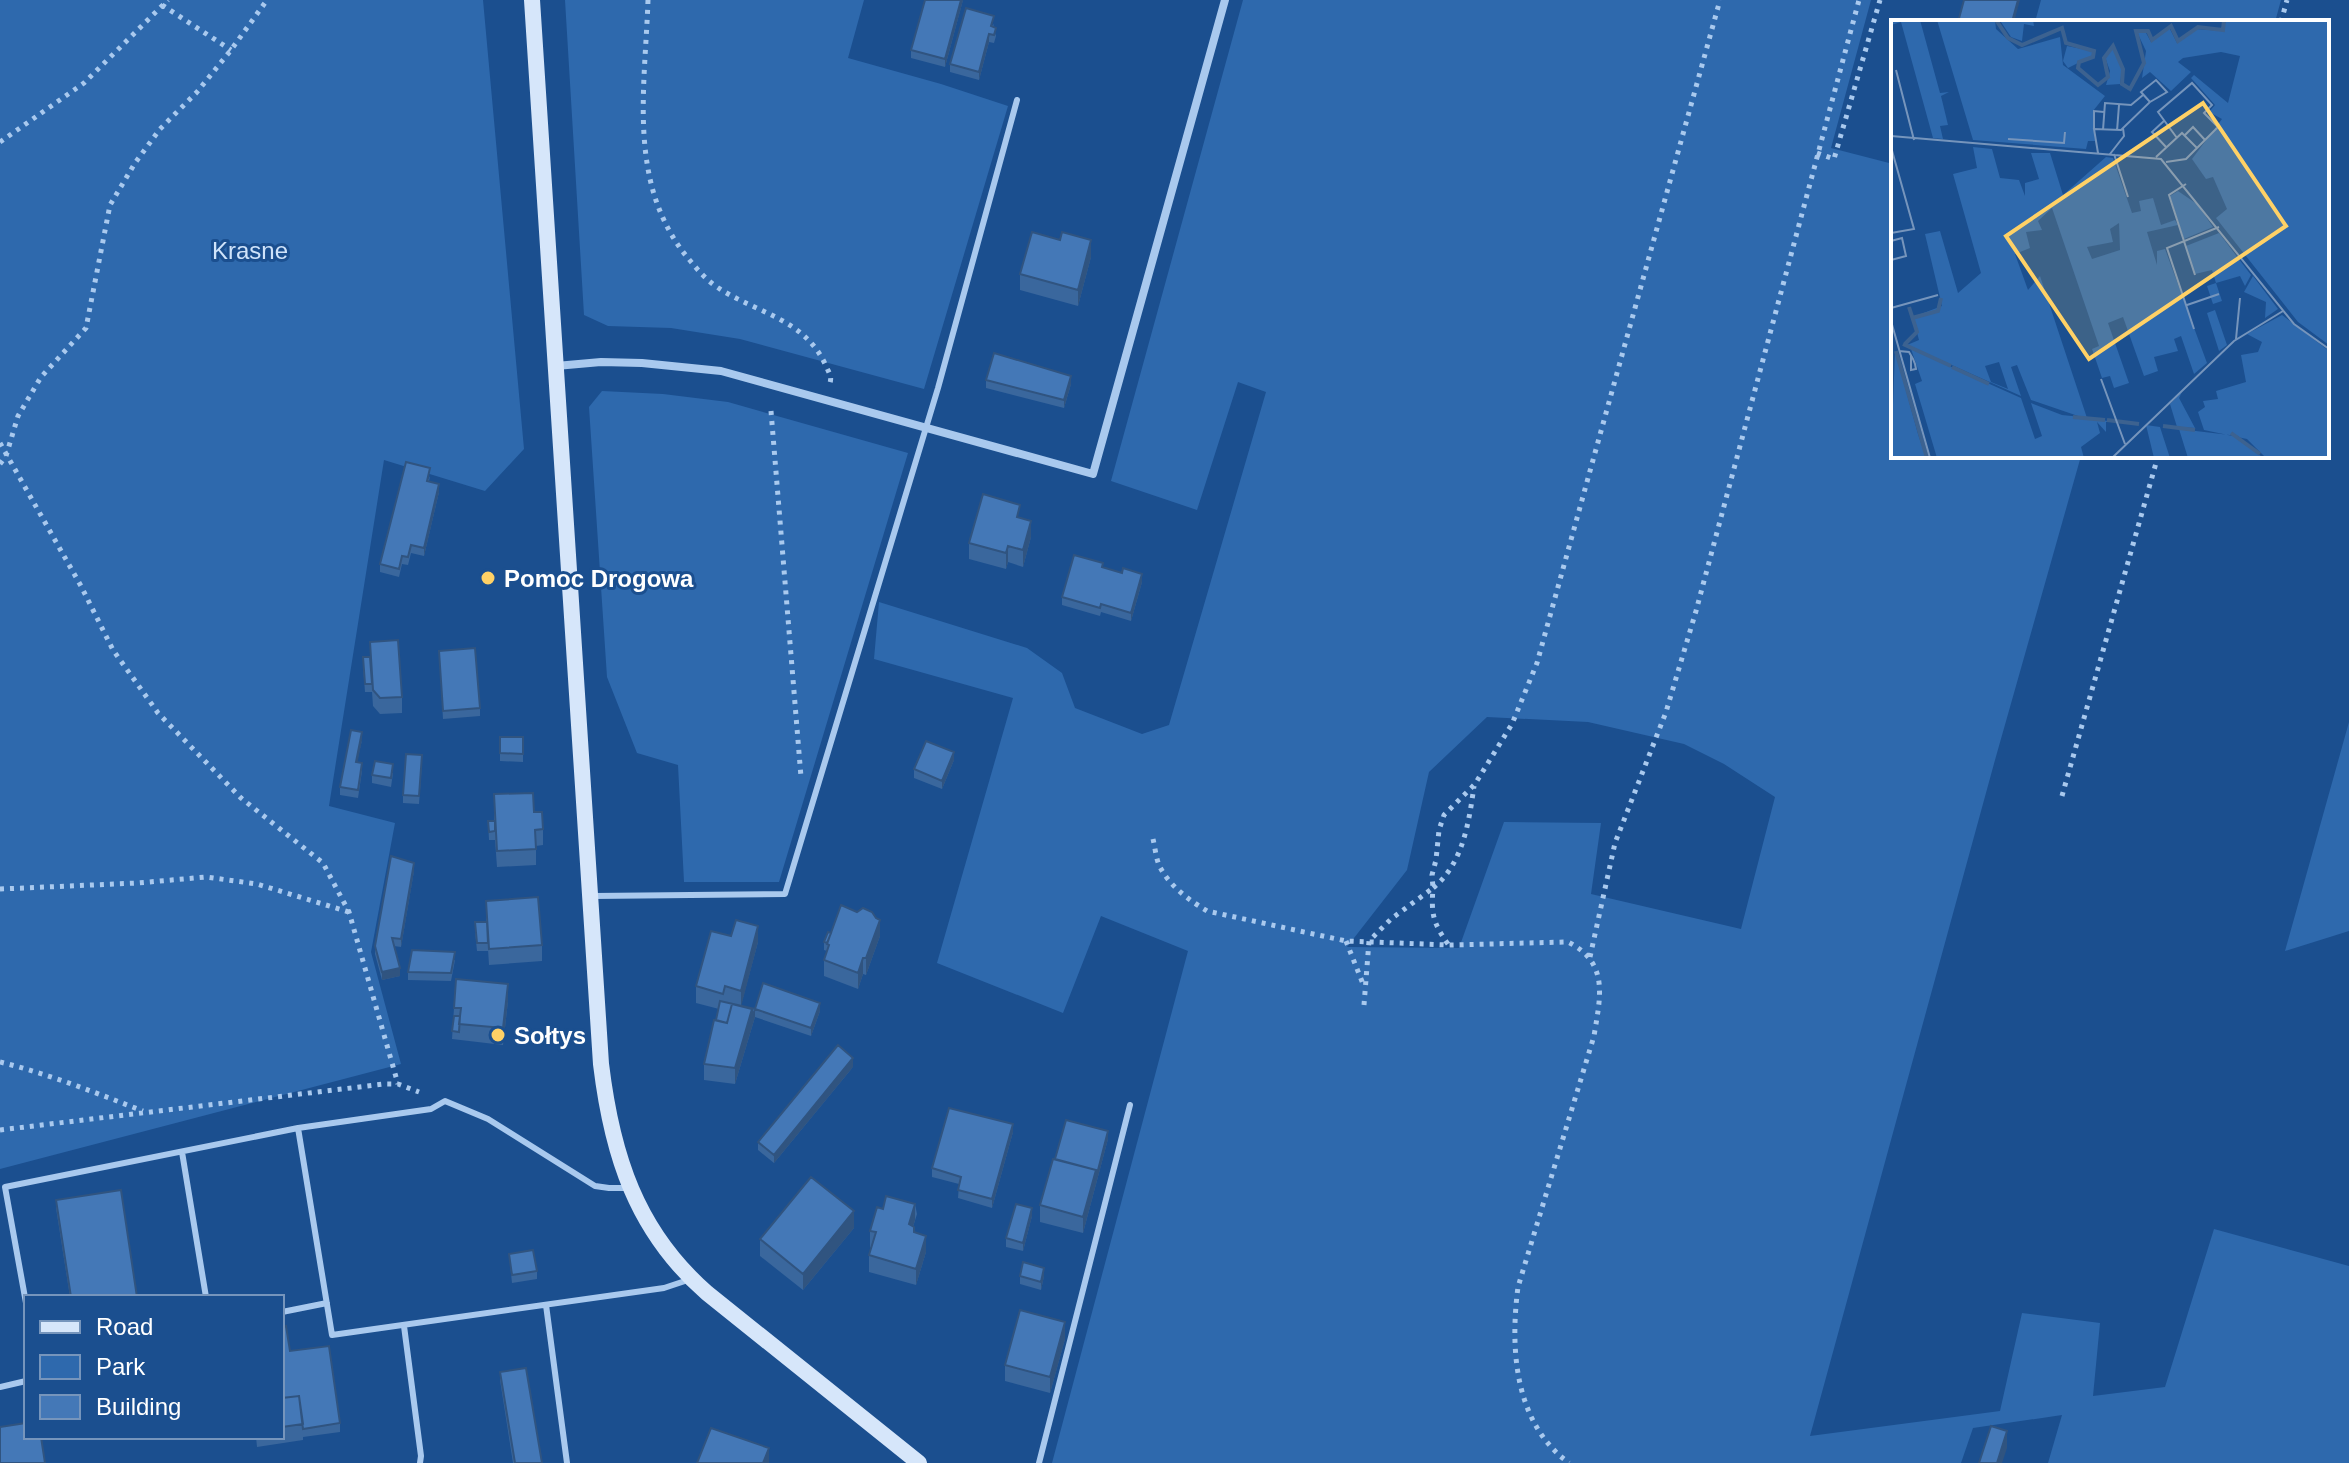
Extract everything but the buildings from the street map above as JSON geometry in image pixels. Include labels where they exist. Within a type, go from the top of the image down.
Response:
[{"type":"street","points":[[532,0],[601,1064],[606,1105],[619,1159],[652,1232],[691,1279],[919,1463]]},
{"type":"street","points":[[555,366],[628,362],[695,367],[747,377],[1093,474],[1225,0]]},
{"type":"lane","points":[[590,896],[785,894],[926,427],[1017,100]]},
{"type":"lane","points":[[25,1295],[5,1187],[298,1128],[431,1109],[445,1101],[488,1119],[595,1186],[630,1188]]},
{"type":"lane","points":[[1039,1463],[1130,1105]]},
{"type":"lane","points":[[298,1128],[332,1335],[664,1288],[691,1279]]},
{"type":"lane","points":[[182,1152],[206,1295]]},
{"type":"lane","points":[[284,1312],[327,1303]]},
{"type":"lane","points":[[546,1305],[567,1463]]},
{"type":"lane","points":[[404,1326],[420,1463]]},
{"type":"lane","points":[[0,1387],[24,1381]]},
{"type":"path","points":[[0,464],[6,456],[18,416],[41,377],[86,328],[110,205],[160,129],[197,92],[267,0]]},
{"type":"path","points":[[648,0],[643,142],[651,185],[667,231],[716,287],[790,324],[819,350],[831,377],[827,399]]},
{"type":"path","points":[[1449,945],[1437,929],[1431,912],[1432,875],[1439,830],[1444,815],[1475,784],[1512,724],[1537,663],[1720,0]]},
{"type":"path","points":[[1590,957],[1615,843],[1666,712],[1696,611],[1859,0]]},
{"type":"path","points":[[1817,153],[1834,159],[1880,0]]},
{"type":"path","points":[[2282,20],[2287,0]]},
{"type":"path","points":[[0,142],[84,83],[165,3],[231,50]]},
{"type":"path","points":[[771,411],[801,783]]},
{"type":"path","points":[[0,443],[81,586],[113,650],[158,713],[241,798],[323,863],[349,912],[398,1084]]},
{"type":"path","points":[[2062,796],[2157,458]]},
{"type":"path","points":[[1364,1005],[1369,941],[1391,919],[1445,878],[1464,839],[1475,784]]},
{"type":"path","points":[[1153,839],[1159,865],[1173,885],[1207,911],[1346,941],[1449,945],[1568,942],[1590,957],[1597,972],[1599,994],[1594,1036],[1518,1287],[1514,1316],[1518,1378],[1527,1404],[1550,1446],[1569,1463]]},
{"type":"path","points":[[0,889],[206,877],[257,884],[349,912]]},
{"type":"path","points":[[1346,941],[1365,988]]},
{"type":"path","points":[[0,1062],[71,1084],[146,1113]]},
{"type":"path","points":[[0,1130],[384,1084],[398,1084],[445,1101]]},
{"type":"green space","name":"Krasne","points":[[0,0],[483,0],[524,449],[485,491],[384,460],[329,806],[395,823],[371,952],[401,1064],[0,1169]]},
{"type":"green space","points":[[565,0],[864,0],[848,58],[1008,106],[924,389],[740,339],[671,328],[608,326],[584,315]]},
{"type":"green space","points":[[1243,0],[1871,0],[1831,148],[1891,163],[1891,458],[2080,458],[1810,1436],[2000,1411],[2022,1313],[2100,1323],[2093,1396],[2165,1387],[2214,1229],[2349,1266],[2349,1463],[2048,1463],[2062,1415],[1973,1428],[1961,1463],[1052,1463],[1188,951],[1101,916],[1063,1013],[937,963],[1013,698],[874,659],[879,602],[1027,648],[1062,673],[1075,708],[1142,734],[1169,725],[1266,392],[1238,382],[1197,510],[1111,481]],"holes":[[[1487,717],[1588,722],[1684,744],[1724,764],[1775,797],[1741,929],[1591,894],[1601,823],[1504,822],[1459,948],[1347,947],[1407,870],[1429,772]]]},
{"type":"green space","points":[[2041,0],[2281,0],[2276,20],[2036,20]]},
{"type":"green space","points":[[602,391],[728,402],[908,453],[779,882],[684,882],[678,765],[637,753],[607,677],[589,407]]},
{"type":"green space","points":[[2349,722],[2349,931],[2285,951]]},
{"type":"place","name":"Pomoc Drogowa","points":[[488,578]]},
{"type":"place","name":"Sołtys","points":[[498,1035]]}]
